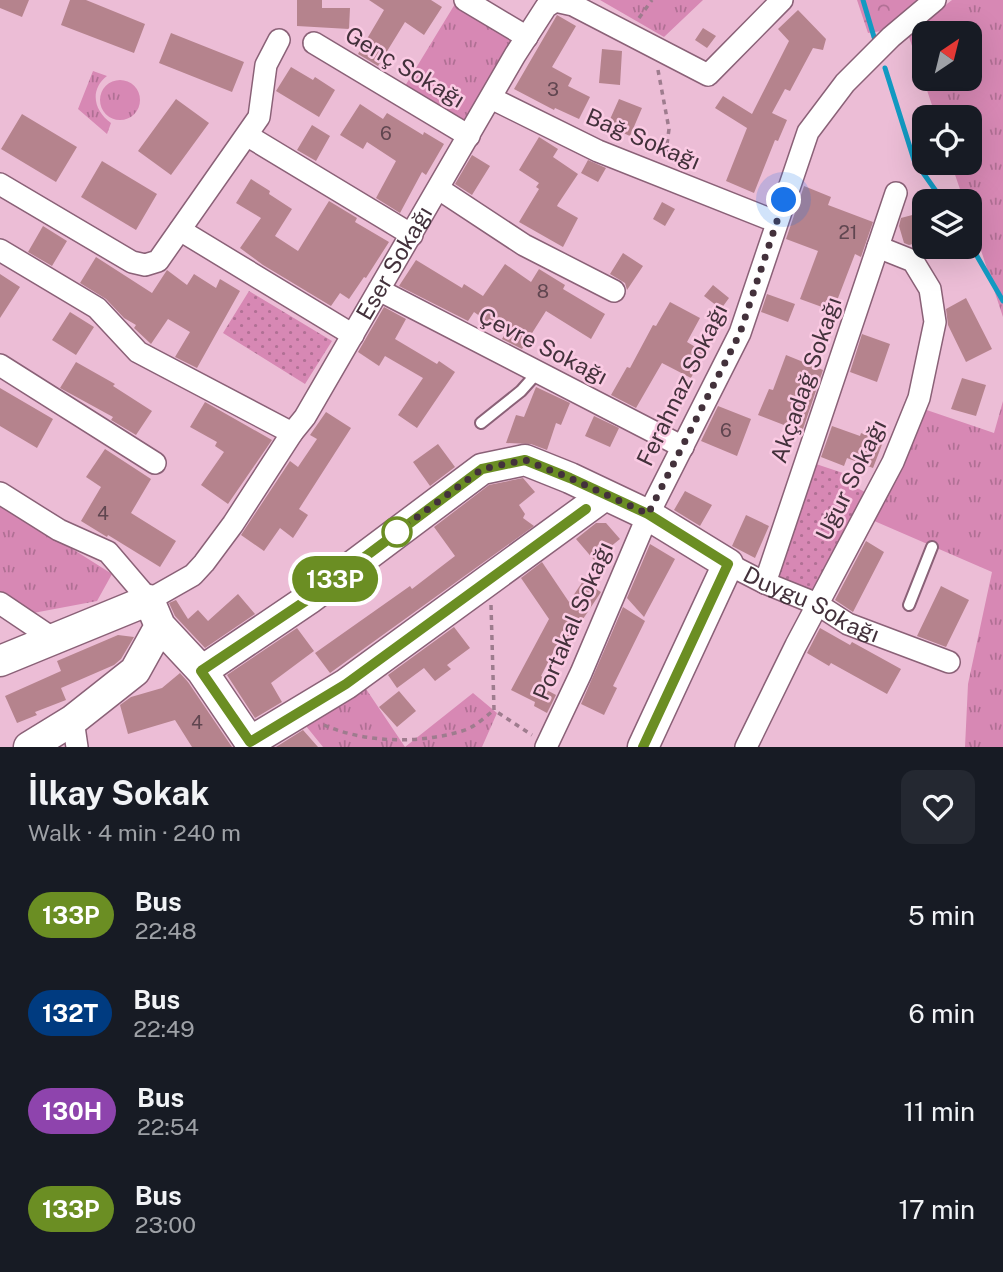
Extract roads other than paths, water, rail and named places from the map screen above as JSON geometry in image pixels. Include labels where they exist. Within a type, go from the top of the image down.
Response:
[{"type":"street","points":[[466,0],[527,37]]},
{"type":"street","name":"Eser Sokağı","points":[[0,661],[55,640],[154,613],[204,563],[305,416],[546,7],[555,1],[573,5],[708,75],[782,0]]},
{"type":"street","name":"Ferahnaz Sokağı","points":[[648,514],[740,333],[808,132],[845,83],[891,37],[935,0]]},
{"type":"street","points":[[0,184],[132,262],[145,265],[158,261],[259,117],[266,65],[279,40]]},
{"type":"street","name":"Genç Sokağı","points":[[314,43],[469,136]]},
{"type":"street","name":"Bağ Sokağı","points":[[491,98],[598,151],[776,222]]},
{"type":"street","points":[[248,136],[412,235]]},
{"type":"street","points":[[439,189],[524,245],[614,291]]},
{"type":"street","name":"Akçadağ Sokağı","points":[[765,583],[896,193]]},
{"type":"street","points":[[180,230],[353,335]]},
{"type":"street","name":"Uğur Sokağı","points":[[746,747],[817,604],[893,462],[919,398],[935,322],[930,289],[914,261],[878,247]]},
{"type":"street","points":[[0,250],[97,308],[138,352],[292,433]]},
{"type":"street","name":"Çevre Sokağı","points":[[379,290],[683,447]]},
{"type":"street","points":[[0,365],[155,463]]},
{"type":"street","name":"Duygu Sokağı","points":[[201,671],[310,598],[482,469],[525,460],[648,514],[728,564],[765,583],[817,604],[848,624],[949,662]]},
{"type":"street","points":[[0,493],[59,530],[108,552],[201,671],[247,745],[346,684],[605,495]]},
{"type":"street","name":"Portakal Sokağı","points":[[547,744],[581,673],[648,514]]},
{"type":"street","points":[[643,747],[728,564]]},
{"type":"street","points":[[0,603],[55,640]]},
{"type":"street","points":[[29,747],[75,734],[135,671],[154,613]]},
{"type":"lane","points":[[481,423],[521,391],[537,373]]},
{"type":"lane","points":[[909,605],[932,547]]},
{"type":"waterway","points":[[863,0],[874,37]]},
{"type":"waterway","points":[[885,68],[914,160],[935,189]]},
{"type":"waterway","points":[[979,259],[1003,301]]}]
